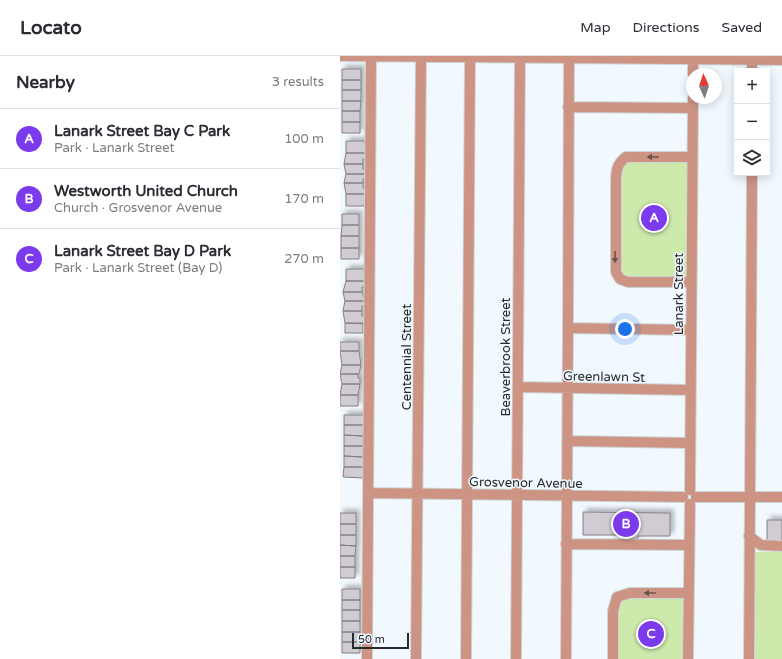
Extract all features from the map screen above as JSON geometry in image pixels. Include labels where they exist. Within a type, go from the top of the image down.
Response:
[{"type":"street","points":[[340,56],[693,57],[782,60]]},
{"type":"street","points":[[367,659],[371,56]]},
{"type":"street","name":"Centennial Street","points":[[416,659],[421,56]]},
{"type":"street","points":[[466,659],[470,57]]},
{"type":"street","name":"Beaverbrook Street","points":[[516,659],[520,57]]},
{"type":"street","points":[[566,659],[568,57]]},
{"type":"street","points":[[693,57],[693,68]]},
{"type":"street","points":[[568,107],[686,103]]},
{"type":"street","name":"Lanark Street","points":[[688,659],[693,104]]},
{"type":"street","points":[[691,282],[628,282],[620,279],[616,272],[616,169],[620,162],[626,157],[692,157]]},
{"type":"street","points":[[749,659],[752,176]]},
{"type":"street","points":[[568,328],[690,330]]},
{"type":"street","name":"Greenlawn St","points":[[518,387],[690,390]]},
{"type":"street","points":[[567,441],[690,443]]},
{"type":"street","name":"Grosvenor Avenue","points":[[369,493],[782,497]]},
{"type":"street","points":[[750,536],[761,545],[782,546]]},
{"type":"street","points":[[566,544],[689,545]]},
{"type":"street","points":[[613,659],[614,611],[618,597],[630,593],[689,593]]},
{"type":"green space","points":[[687,160],[688,277],[628,276],[623,273],[621,267],[622,169],[628,162]]},
{"type":"green space","points":[[782,551],[782,659],[751,659],[752,552]]},
{"type":"green space","points":[[689,593],[688,659],[613,659],[617,597]]},
{"type":"building","points":[[342,69],[361,69],[361,80],[342,80]]},
{"type":"building","points":[[342,80],[361,80],[361,90],[342,90]]},
{"type":"building","points":[[342,90],[361,90],[361,101],[342,101]]},
{"type":"building","points":[[342,101],[361,101],[360,111],[342,111]]},
{"type":"building","points":[[342,111],[360,111],[360,122],[342,122]]},
{"type":"building","points":[[342,122],[360,122],[360,133],[342,133]]},
{"type":"building","points":[[346,141],[365,141],[366,153],[346,153]]},
{"type":"building","points":[[346,153],[366,153],[366,159],[363,159],[363,164],[344,164]]},
{"type":"building","points":[[344,164],[363,164],[363,169],[366,169],[366,174],[346,174]]},
{"type":"building","points":[[346,174],[366,174],[366,179],[363,179],[363,183],[344,183]]},
{"type":"building","points":[[344,183],[363,183],[363,188],[366,188],[366,194],[346,194]]},
{"type":"building","points":[[346,194],[366,194],[364,206],[346,206]]},
{"type":"building","points":[[342,214],[359,214],[359,225],[342,225]]},
{"type":"building","points":[[342,225],[359,225],[359,236],[341,236]]},
{"type":"building","points":[[341,236],[359,236],[359,248],[341,248]]},
{"type":"building","points":[[341,248],[359,248],[359,259],[341,259]]},
{"type":"building","points":[[346,269],[364,269],[365,281],[346,281]]},
{"type":"building","points":[[346,281],[365,281],[365,287],[362,287],[362,292],[343,292]]},
{"type":"building","points":[[343,292],[362,292],[365,301],[345,301]]},
{"type":"building","points":[[345,301],[365,301],[365,306],[362,306],[362,311],[343,311]]},
{"type":"building","points":[[343,311],[362,311],[362,316],[365,316],[365,324],[345,323]]},
{"type":"building","points":[[345,323],[363,323],[363,333],[345,333]]},
{"type":"building","points":[[340,342],[359,342],[359,351],[340,351]]},
{"type":"building","points":[[340,351],[359,351],[361,365],[342,365]]},
{"type":"building","points":[[342,365],[361,365],[359,374],[340,374]]},
{"type":"building","points":[[340,374],[358,374],[360,384],[342,384]]},
{"type":"building","points":[[342,384],[360,384],[358,395],[340,395]]},
{"type":"building","points":[[340,395],[358,395],[358,406],[340,406]]},
{"type":"building","points":[[344,415],[364,415],[364,425],[344,425]]},
{"type":"building","points":[[344,425],[364,425],[363,436],[344,435]]},
{"type":"building","points":[[344,435],[363,436],[363,446],[344,446]]},
{"type":"building","points":[[344,446],[363,446],[363,457],[344,456]]},
{"type":"building","points":[[344,456],[363,457],[363,467],[344,467]]},
{"type":"building","points":[[344,467],[363,467],[363,478],[343,477]]},
{"type":"building","points":[[583,512],[670,513],[670,536],[638,536],[638,539],[624,539],[624,535],[583,535]]},
{"type":"building","points":[[340,513],[356,513],[356,524],[340,524]]},
{"type":"building","points":[[767,520],[782,520],[782,541],[767,541]]},
{"type":"building","points":[[340,524],[356,524],[356,535],[340,535]]},
{"type":"building","points":[[340,535],[356,535],[356,546],[340,545]]},
{"type":"building","points":[[340,545],[356,546],[355,556],[340,556]]},
{"type":"building","points":[[340,556],[355,556],[355,567],[340,567]]},
{"type":"building","points":[[340,567],[355,567],[355,578],[340,578]]},
{"type":"building","points":[[342,589],[360,589],[360,600],[342,600]]},
{"type":"building","points":[[342,600],[360,600],[360,610],[342,610]]},
{"type":"building","points":[[342,610],[360,610],[360,621],[342,621]]},
{"type":"building","points":[[342,621],[360,621],[360,632],[342,632]]},
{"type":"building","points":[[342,632],[360,632],[360,642],[342,642]]},
{"type":"building","points":[[342,642],[360,642],[360,653],[342,653]]},
{"type":"place","name":"Lanark Street Bay C Park","points":[[654,218]]},
{"type":"place","name":"Westworth United Church","points":[[626,524]]},
{"type":"place","name":"Lanark Street Bay D Park","points":[[651,634]]}]
